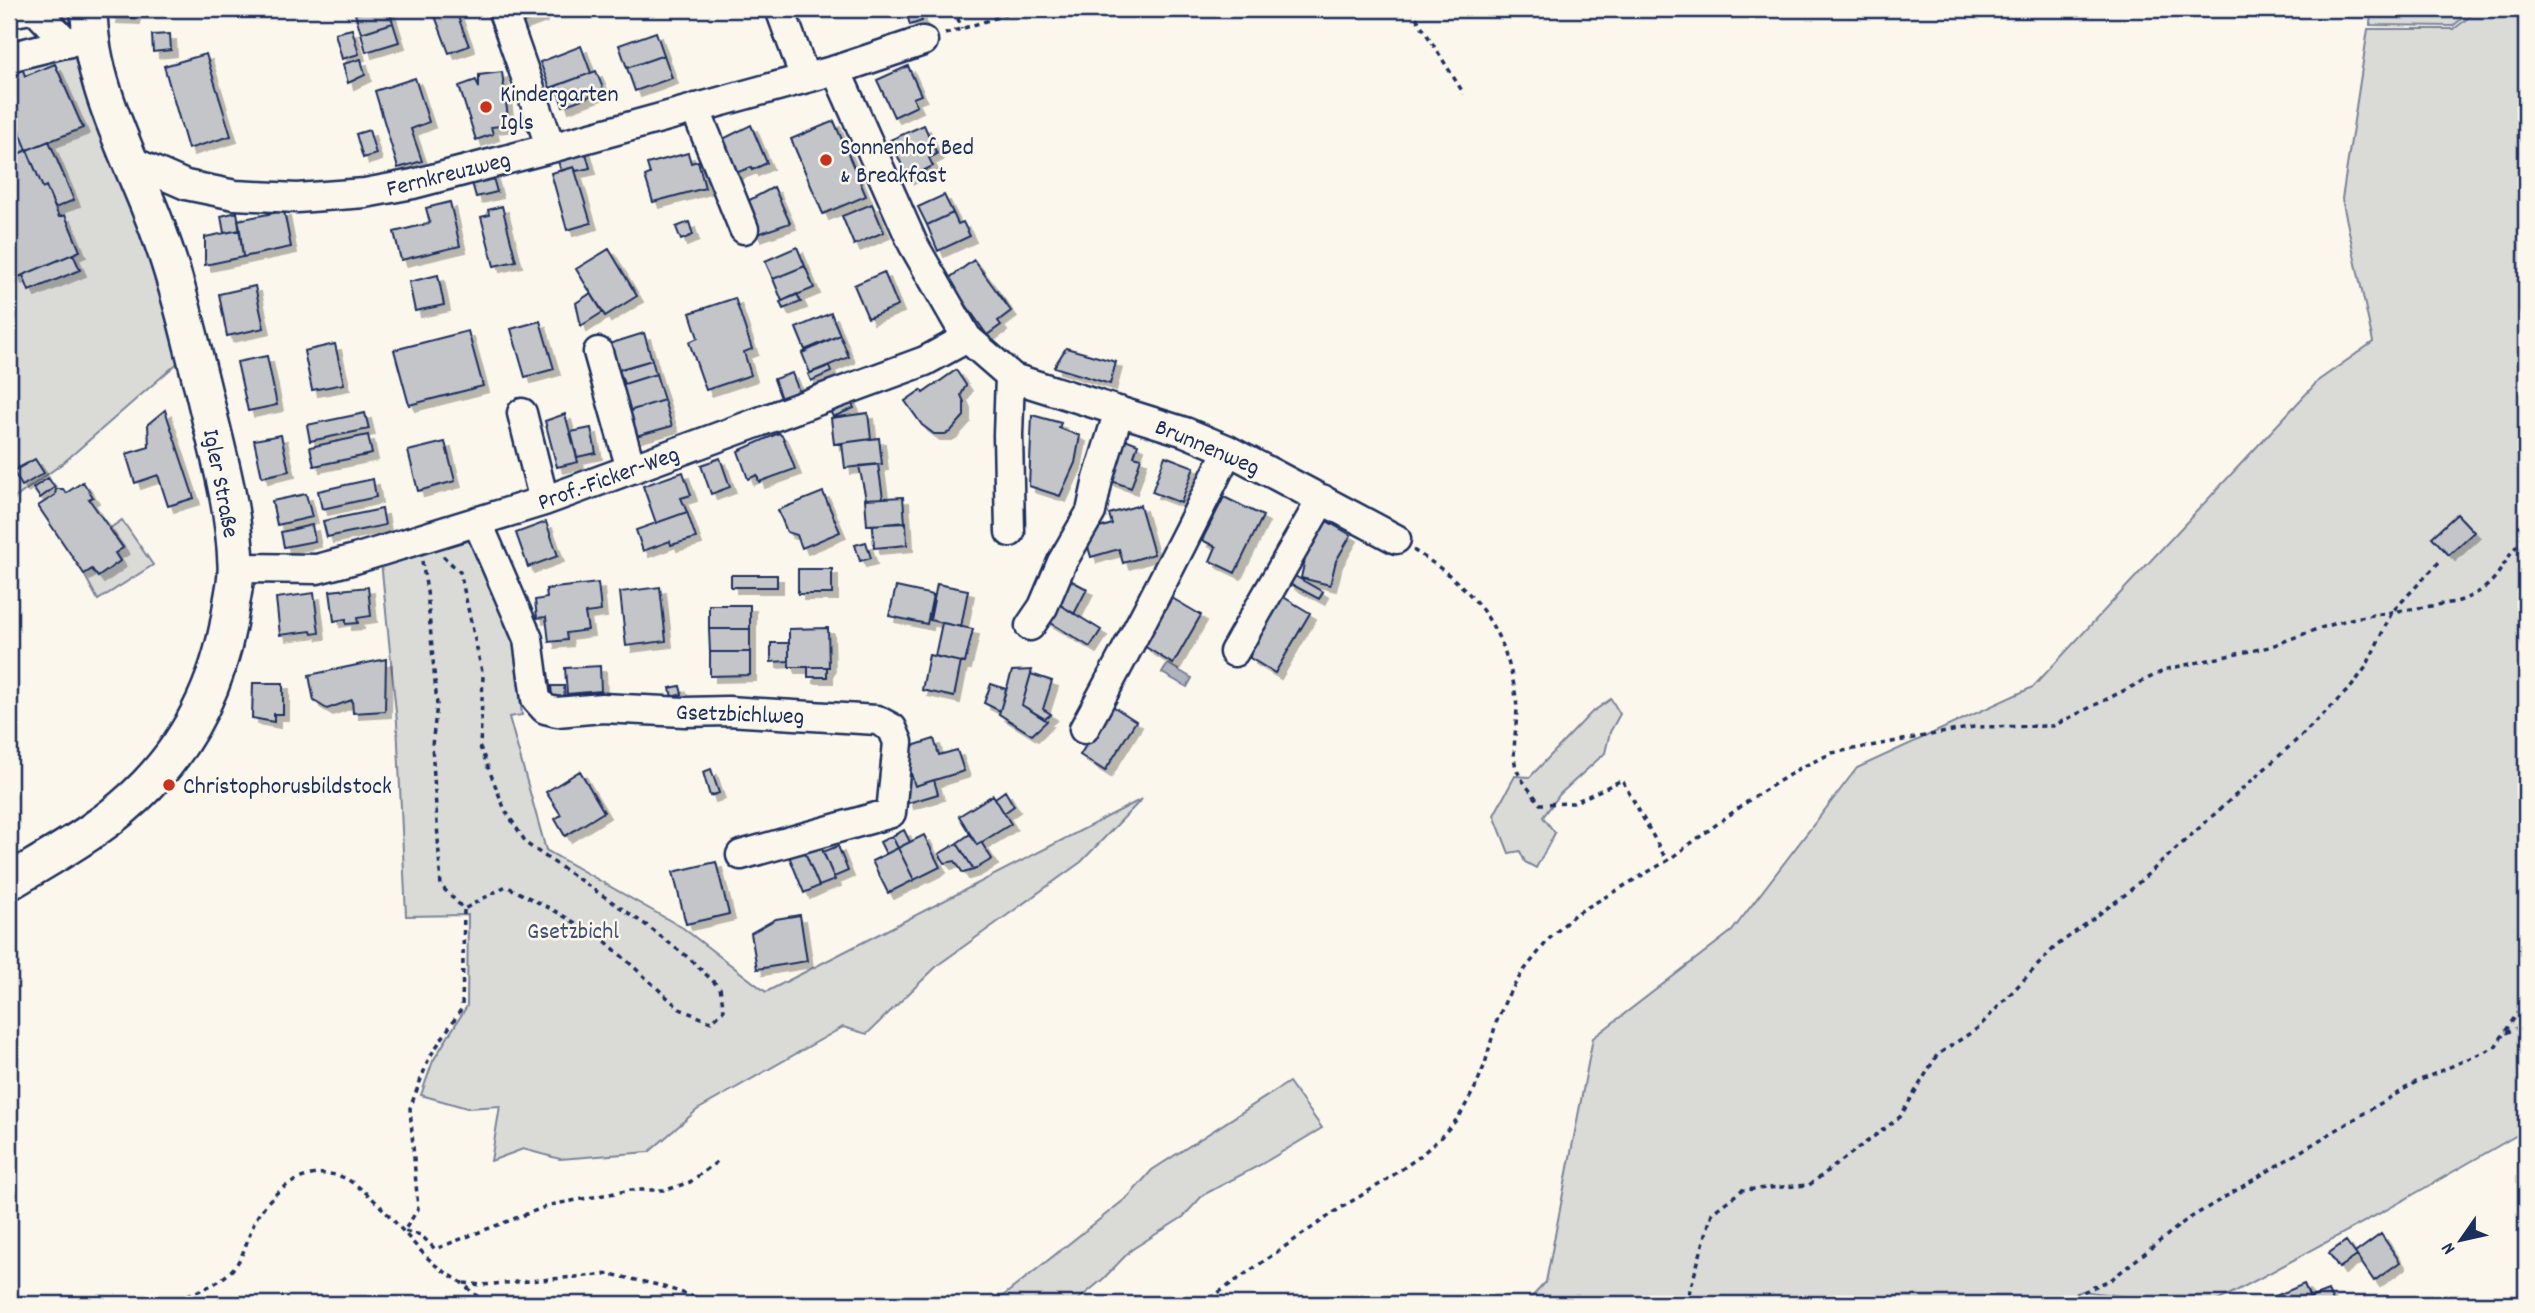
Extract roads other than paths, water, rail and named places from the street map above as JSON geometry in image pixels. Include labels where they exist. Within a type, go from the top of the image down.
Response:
[{"type":"main road","name":"Igler Straße","points":[[9,882],[110,818],[133,800],[163,766],[192,725],[221,663],[228,638],[237,568],[226,484],[190,335],[163,242],[105,99],[82,30]]},
{"type":"street","points":[[9,13],[33,9],[82,30]]},
{"type":"street","points":[[502,9],[551,148]]},
{"type":"street","points":[[780,9],[805,78]]},
{"type":"street","points":[[9,57],[82,30]]},
{"type":"street","name":"Fernkreuzweg","points":[[131,161],[186,185],[211,191],[297,198],[346,196],[400,186],[551,148],[836,70],[923,41]]},
{"type":"street","name":"Brunnenweg","points":[[836,70],[914,244],[967,338],[1010,376],[1185,432],[1228,450],[1396,539]]},
{"type":"street","points":[[695,108],[744,229]]},
{"type":"street","name":"Prof.-Ficker-Weg","points":[[237,568],[317,569],[544,501],[925,361],[967,338]]},
{"type":"street","points":[[598,352],[631,469]]},
{"type":"street","points":[[1010,376],[1010,533]]},
{"type":"street","points":[[1030,626],[1043,607],[1062,562],[1091,512],[1098,478],[1119,411]]},
{"type":"street","points":[[523,413],[544,501]]},
{"type":"street","points":[[1084,729],[1160,592],[1170,566],[1228,450]]},
{"type":"street","points":[[1234,652],[1322,499]]},
{"type":"street","name":"Gsetzbichlweg","points":[[477,521],[528,639],[536,699],[545,709],[558,712],[602,708],[803,715],[877,720],[892,728],[898,742],[891,813],[741,855]]},
{"type":"place","name":"Kindergarten Igls","points":[[486,107]]},
{"type":"place","name":"Sonnenhof Bed & Breakfast","points":[[826,160]]},
{"type":"place","name":"Christophorusbildstock","points":[[169,785]]},
{"type":"park label","name":"Gsetzbichl","points":[[573,930]]}]
